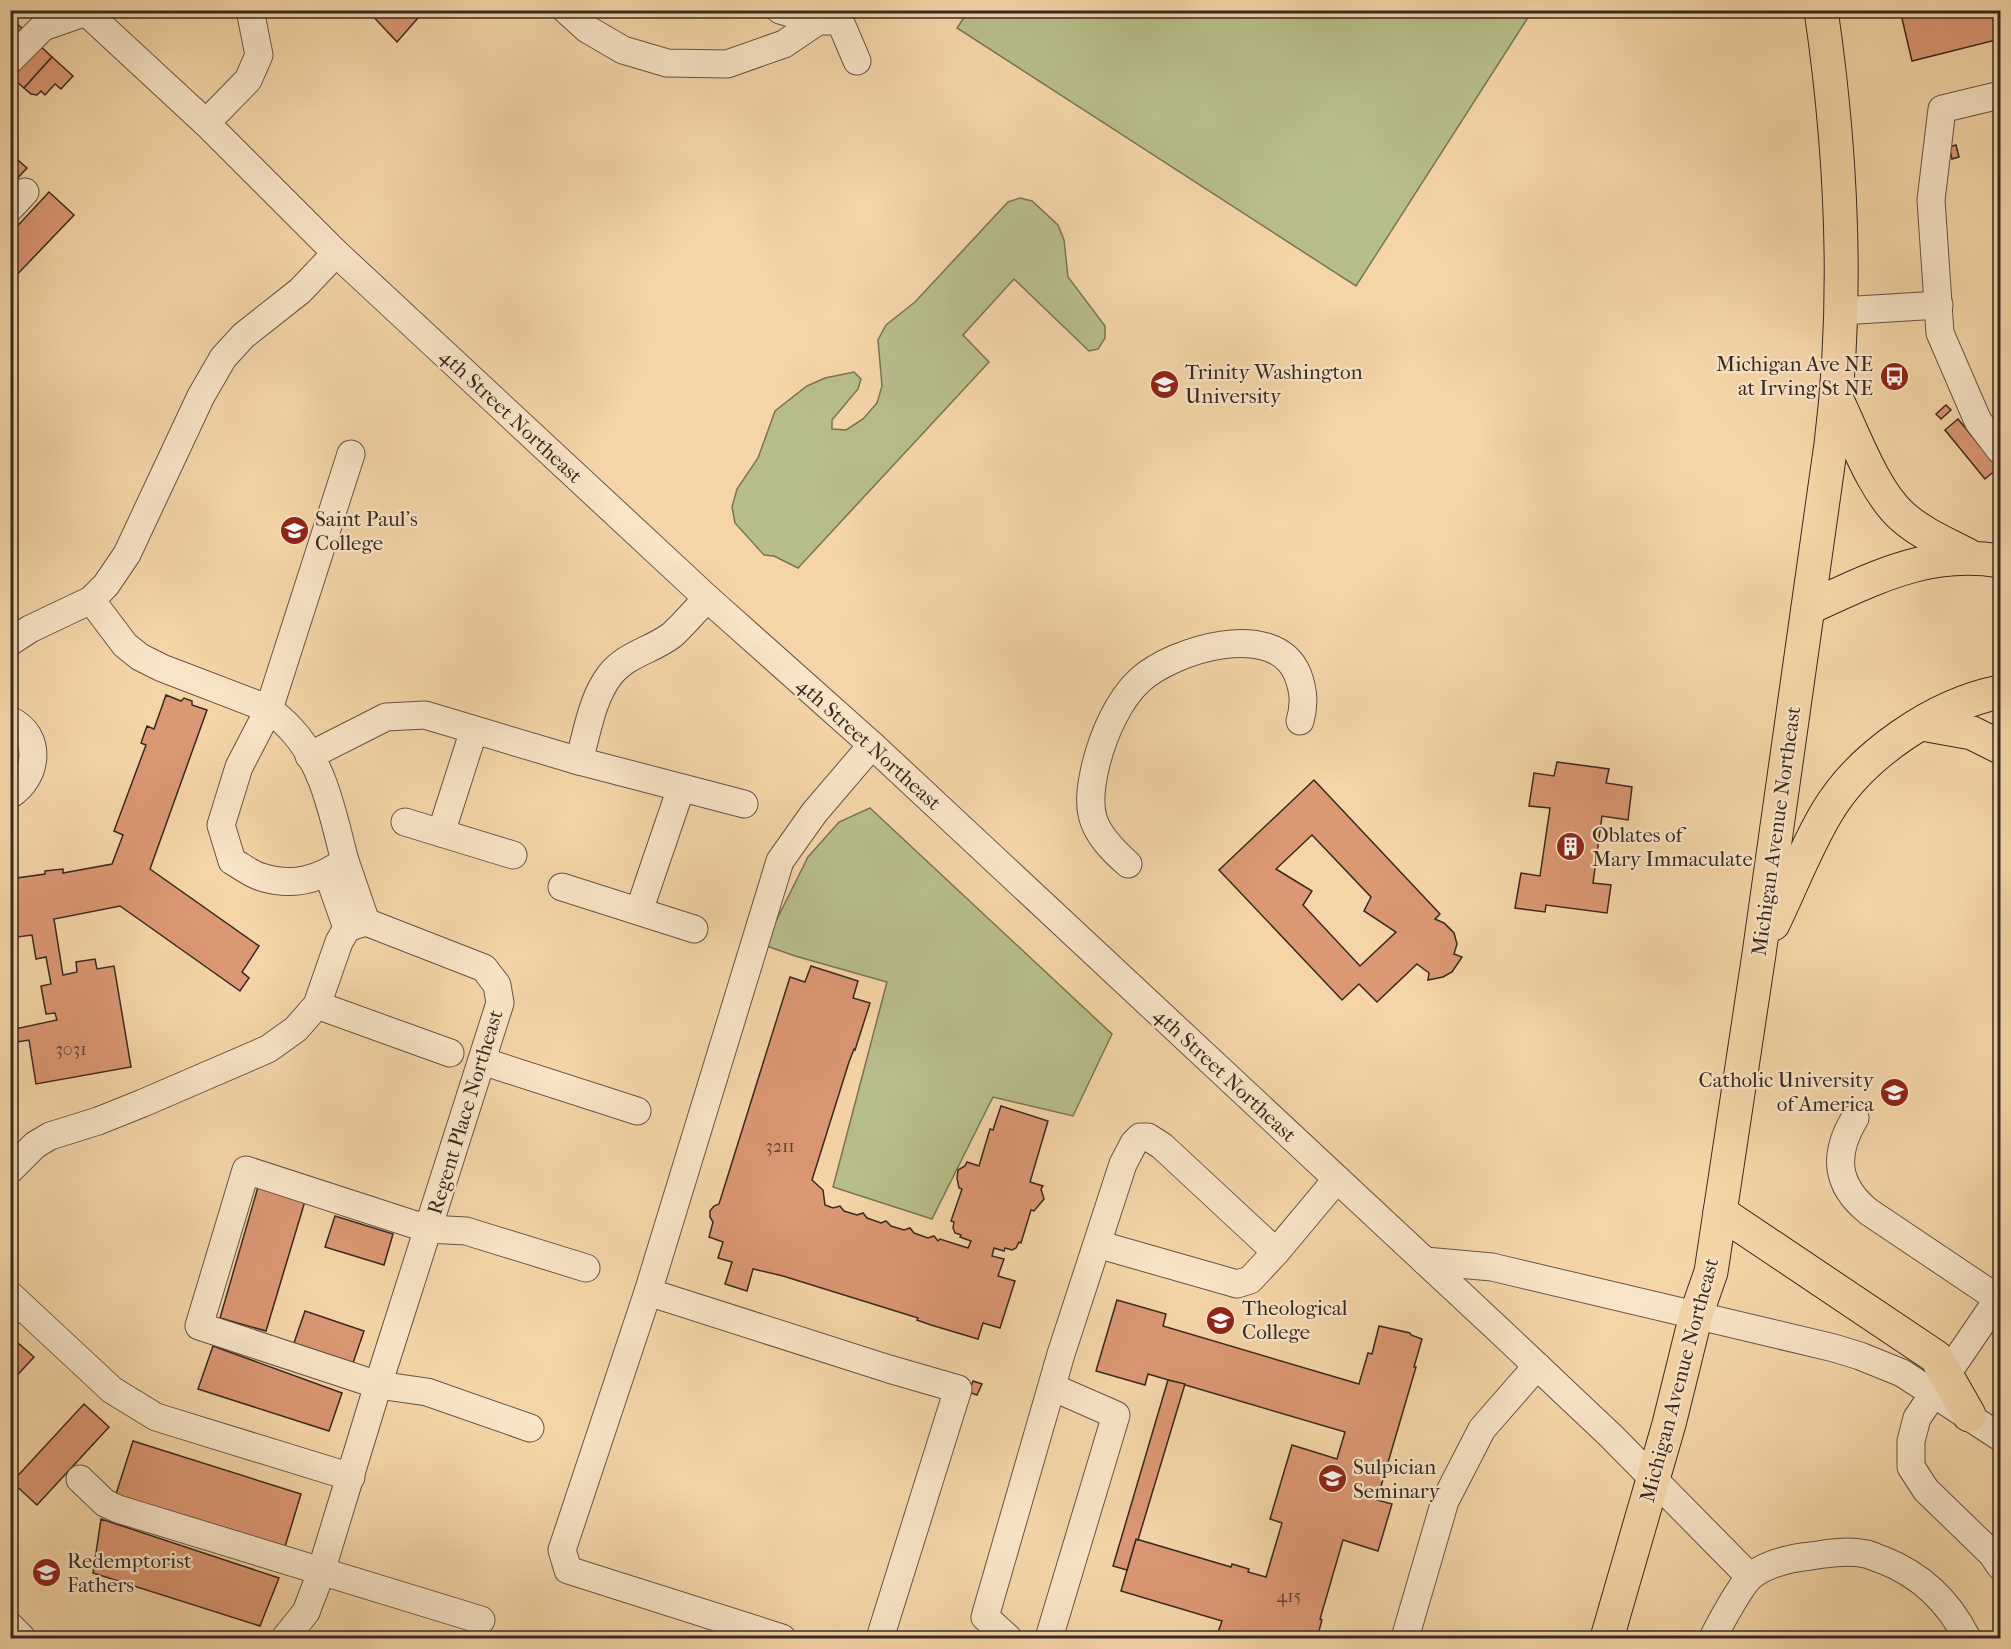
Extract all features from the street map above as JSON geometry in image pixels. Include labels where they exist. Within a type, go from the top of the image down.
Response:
[{"type":"main road","name":"Michigan Avenue Northeast","points":[[1607,1638],[1669,1424],[1696,1315],[1711,1272],[1759,954],[1837,400],[1842,231],[1837,149],[1821,10]]},
{"type":"main road","points":[[1837,400],[1876,481],[1896,510],[1918,528],[1986,559]]},
{"type":"main road","points":[[1808,608],[1914,565],[1944,558],[1986,559]]},
{"type":"main road","points":[[1759,954],[1823,819],[1841,791],[1871,759],[1922,724],[1956,706],[2001,692]]},
{"type":"main road","points":[[1922,724],[1972,734],[2001,747]]},
{"type":"main road","points":[[1720,1212],[1936,1357],[1940,1384],[1969,1415]]},
{"type":"street","points":[[206,123],[248,80],[259,55],[250,10]]},
{"type":"street","points":[[566,10],[587,29],[623,50],[667,63],[727,64],[784,44],[839,17]]},
{"type":"street","points":[[780,10],[839,17]]},
{"type":"street","points":[[10,60],[43,27],[85,11]]},
{"type":"street","name":"4th Street Northeast","points":[[85,11],[206,123],[336,253],[707,598],[872,745],[1537,1366],[1653,1478],[1750,1577]]},
{"type":"street","points":[[839,17],[857,60]]},
{"type":"street","points":[[2001,95],[1942,109],[1931,200],[1940,333],[1978,421],[2001,450]]},
{"type":"street","points":[[10,642],[30,629],[91,600],[106,585],[127,554],[201,396],[223,358],[243,336],[300,291],[336,253]]},
{"type":"street","points":[[1841,311],[1939,305]]},
{"type":"street","points":[[336,868],[291,882],[259,876],[232,861],[221,825],[239,767],[269,709],[351,454]]},
{"type":"street","points":[[579,761],[599,694],[611,674],[631,657],[653,647],[671,635],[707,598]]},
{"type":"street","points":[[10,1170],[22,1141],[50,1136],[98,1121],[268,1049],[296,1029],[317,1005],[339,942],[356,925],[336,868],[324,785],[309,756],[291,729],[269,709],[162,668],[141,657],[125,645],[91,600]]},
{"type":"street","points":[[1128,864],[1097,829],[1089,803],[1098,756],[1118,710],[1140,680],[1189,654],[1246,642],[1262,645],[1276,650],[1295,668],[1304,697],[1300,721]]},
{"type":"street","points":[[309,756],[386,717],[425,716],[579,761],[744,804]]},
{"type":"street","points":[[10,720],[26,733],[32,746],[33,760],[27,779],[10,795]]},
{"type":"street","points":[[441,833],[474,730]]},
{"type":"street","points":[[782,1638],[568,1570],[562,1550],[648,1292],[780,861],[814,813],[872,745]]},
{"type":"street","points":[[639,911],[681,788]]},
{"type":"street","points":[[405,822],[513,855]]},
{"type":"street","points":[[562,887],[694,929]]},
{"type":"street","name":"Regent Place Northeast","points":[[285,1638],[306,1612],[321,1571],[500,1003],[497,984],[484,968],[356,925]]},
{"type":"street","points":[[317,1005],[450,1053]]},
{"type":"street","points":[[482,1061],[637,1111]]},
{"type":"street","points":[[1855,1118],[1841,1153],[1843,1178],[1852,1197],[1869,1212],[2000,1300],[1917,1418],[1911,1441],[1911,1467],[1926,1490],[1992,1554],[2001,1566]]},
{"type":"street","points":[[1008,1638],[985,1617],[1052,1387],[1097,1244],[1124,1164],[1134,1143],[1140,1137],[1148,1137],[1162,1146],[1275,1252]]},
{"type":"street","points":[[530,1428],[427,1392],[378,1385],[199,1326],[246,1170],[428,1229],[466,1231],[586,1268]]},
{"type":"street","points":[[1097,1244],[1237,1284],[1250,1280],[1337,1179]]},
{"type":"street","points":[[1425,1261],[1492,1267],[1696,1315],[1860,1356],[1902,1373],[1940,1384]]},
{"type":"street","points":[[648,1292],[958,1389],[880,1638]]},
{"type":"street","points":[[13,1302],[112,1390],[156,1417],[351,1477]]},
{"type":"street","points":[[1405,1638],[1445,1501],[1482,1429],[1537,1366]]},
{"type":"street","points":[[1049,1638],[1116,1415],[1052,1387]]},
{"type":"street","points":[[1969,1415],[2001,1437]]},
{"type":"street","points":[[80,1479],[105,1503],[118,1509],[481,1620]]},
{"type":"street","points":[[1713,1638],[1750,1577],[1770,1565],[1798,1557],[1830,1553],[1866,1554],[1901,1567],[1933,1589],[1957,1618],[1967,1638]]},
{"type":"street","points":[[10,1626],[22,1638]]},
{"type":"green space","points":[[969,10],[1520,10],[1529,16],[1356,286],[957,28]]},
{"type":"green space","points":[[1020,198],[1032,201],[1058,225],[1064,240],[1068,277],[1105,326],[1105,338],[1098,349],[1089,351],[1014,279],[963,335],[989,362],[798,568],[774,556],[764,555],[735,523],[732,507],[737,489],[758,458],[775,411],[807,386],[825,378],[854,372],[861,379],[858,389],[832,420],[832,429],[846,430],[863,419],[877,403],[882,386],[878,340],[886,325],[915,302],[1008,202]]},
{"type":"green space","points":[[870,808],[1112,1034],[1073,1116],[993,1097],[932,1219],[833,1187],[887,982],[764,945],[808,857],[839,822]]},
{"type":"building","points":[[367,10],[425,10],[397,42]]},
{"type":"building","points":[[1900,10],[2000,10],[2000,39],[1912,61]]},
{"type":"building","points":[[10,18],[22,28],[10,43]]},
{"type":"building","points":[[36,42],[52,57],[24,88],[10,76]]},
{"type":"building","points":[[52,57],[73,76],[61,89],[55,84],[45,95],[41,91],[37,95],[31,94],[24,88]]},
{"type":"building","points":[[1956,145],[1959,157],[1952,159],[1949,147]]},
{"type":"building","points":[[10,153],[27,168],[10,186]]},
{"type":"building","points":[[49,192],[74,215],[10,282],[10,234]]},
{"type":"building","points":[[1946,405],[1951,410],[1941,419],[1936,414]]},
{"type":"building","points":[[1958,419],[1998,468],[1985,479],[1945,430]]},
{"type":"building","points":[[166,695],[181,701],[184,698],[192,701],[192,705],[207,710],[150,869],[259,946],[242,972],[249,978],[240,991],[120,906],[54,919],[63,975],[77,972],[76,962],[95,959],[97,969],[114,966],[131,1067],[36,1084],[29,1040],[10,1043],[10,1030],[57,1020],[55,1013],[46,1014],[41,986],[51,984],[46,957],[36,959],[32,935],[10,938],[10,879],[45,874],[45,871],[63,869],[63,873],[112,864],[123,835],[114,831],[146,745],[141,743],[147,726],[154,729]]},
{"type":"building","name":"Oblates of Mary Immaculate","points":[[1557,762],[1609,769],[1606,783],[1632,787],[1628,820],[1602,816],[1593,883],[1611,885],[1607,913],[1546,905],[1545,912],[1515,908],[1521,873],[1540,876],[1550,808],[1529,806],[1534,773],[1554,776]]},
{"type":"building","points":[[1314,780],[1440,914],[1435,919],[1444,923],[1454,933],[1457,944],[1454,954],[1462,957],[1452,972],[1443,977],[1428,980],[1429,973],[1417,964],[1377,1002],[1359,984],[1342,1000],[1219,870]],"holes":[[[1312,835],[1371,897],[1364,911],[1396,932],[1360,966],[1303,905],[1312,891],[1276,869]]]},
{"type":"building","points":[[811,966],[858,981],[853,998],[870,1003],[812,1180],[823,1190],[825,1205],[833,1208],[840,1206],[844,1211],[857,1215],[863,1213],[867,1218],[881,1223],[886,1221],[891,1226],[904,1230],[910,1228],[914,1233],[928,1238],[934,1236],[938,1241],[940,1239],[968,1248],[971,1241],[955,1233],[954,1222],[951,1221],[962,1189],[959,1188],[958,1170],[967,1162],[979,1166],[990,1129],[993,1130],[1001,1106],[1048,1121],[1030,1182],[1043,1186],[1041,1189],[1044,1199],[1034,1211],[1031,1210],[1021,1243],[1019,1242],[1016,1248],[1012,1250],[1005,1248],[1004,1251],[994,1248],[992,1256],[1004,1259],[998,1276],[1015,1281],[1000,1328],[983,1323],[978,1339],[783,1276],[753,1269],[747,1291],[725,1284],[732,1262],[718,1258],[723,1242],[709,1237],[713,1222],[710,1211],[719,1204],[790,977],[805,982]]},
{"type":"building","points":[[258,1187],[305,1201],[266,1331],[220,1318]]},
{"type":"building","points":[[335,1216],[393,1234],[384,1265],[325,1247]]},
{"type":"building","name":"Sulpician Seminary","points":[[1117,1300],[1166,1314],[1163,1326],[1359,1384],[1368,1353],[1372,1354],[1379,1326],[1410,1333],[1422,1339],[1377,1500],[1392,1504],[1378,1551],[1343,1540],[1320,1619],[1322,1620],[1317,1638],[1282,1638],[1264,1633],[1262,1638],[1216,1638],[1222,1621],[1121,1591],[1136,1539],[1231,1567],[1232,1564],[1266,1577],[1282,1523],[1270,1519],[1292,1445],[1337,1459],[1345,1432],[1148,1374],[1145,1385],[1096,1371]]},
{"type":"building","points":[[305,1311],[364,1331],[353,1363],[294,1343]]},
{"type":"building","points":[[10,1336],[34,1357],[10,1383]]},
{"type":"building","points":[[213,1346],[342,1393],[329,1431],[198,1389]]},
{"type":"building","points":[[1168,1380],[1185,1384],[1127,1570],[1113,1566]]},
{"type":"building","points":[[973,1381],[982,1384],[977,1395],[969,1392]]},
{"type":"building","points":[[84,1404],[109,1427],[37,1505],[12,1482]]},
{"type":"building","points":[[133,1441],[301,1494],[284,1550],[115,1497]]},
{"type":"building","points":[[101,1519],[279,1578],[260,1626],[93,1573]]},
{"type":"place","name":"Michigan Ave NE at Irving St NE","points":[[1894,376]]},
{"type":"place","name":"Trinity Washington University","points":[[1164,384]]},
{"type":"place","name":"Saint Paul's College","points":[[294,531]]},
{"type":"place","name":"Oblates of Mary Immaculate","points":[[1571,847]]},
{"type":"place","name":"Catholic University of America","points":[[1895,1092]]},
{"type":"place","name":"Theological College","points":[[1221,1320]]},
{"type":"place","name":"Sulpician Seminary","points":[[1332,1479]]},
{"type":"place","name":"Redemptorist Fathers","points":[[46,1573]]}]
